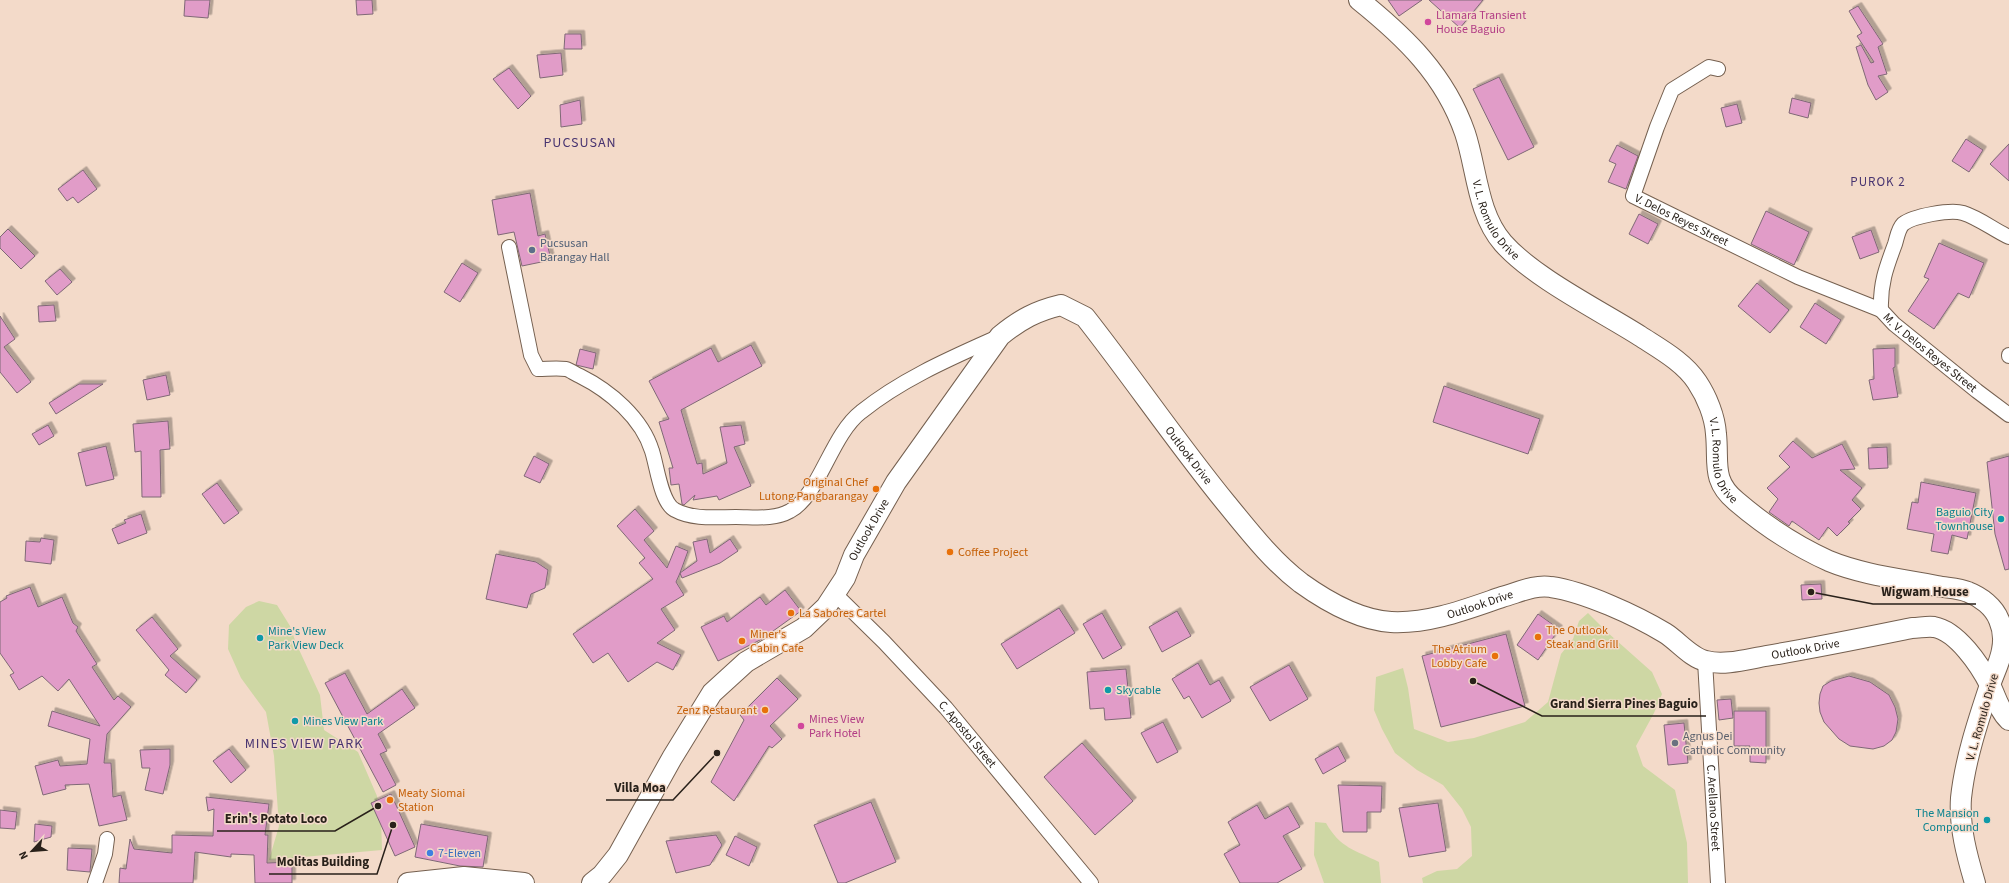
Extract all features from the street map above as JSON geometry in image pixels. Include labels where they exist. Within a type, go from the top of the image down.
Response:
[{"type":"street","name":"V. L. Romulo Drive","points":[[1359,0],[1413,47],[1432,71],[1445,91],[1457,112],[1465,134],[1488,219],[1503,243],[1520,259],[1551,282],[1660,348],[1687,370],[1697,382],[1714,418],[1718,477],[1722,488],[1734,500],[1801,547],[1832,562],[1860,571],[1968,592],[1990,605],[2000,620],[2004,639],[2002,654],[1990,684],[1971,750],[1961,800],[1966,854],[1975,883]]},
{"type":"street","name":"V. Delos Reyes Street","points":[[1718,69],[1709,68],[1672,90],[1657,127],[1633,196],[1798,277],[1882,310]]},
{"type":"street","name":"M. V. Delos Reyes Street","points":[[2009,237],[1962,212],[1938,213],[1920,217],[1903,224],[1886,267],[1881,291],[1882,310],[1894,324],[1977,392],[2009,415]]},
{"type":"street","points":[[509,247],[531,355],[538,369],[566,370],[591,382],[611,395],[637,423],[646,436],[652,449],[667,501],[674,510],[687,515],[708,517],[767,517],[791,511],[807,495],[840,436],[860,412],[908,381],[946,361],[1000,336]]},
{"type":"street","name":"Outlook Drive","points":[[592,883],[602,875],[618,855],[672,758],[712,693],[746,662],[804,628],[826,607],[835,594],[854,555],[896,482],[1000,336],[1016,323],[1034,313],[1061,305],[1085,317],[1190,459],[1250,532],[1276,560],[1301,582],[1334,603],[1364,616],[1390,622],[1416,621],[1434,618],[1526,589],[1548,586],[1581,594],[1642,621],[1666,634],[1705,661],[1724,662],[1912,628],[1933,627],[1955,637],[1979,666],[1990,684],[2004,716],[2009,720]]},
{"type":"street","name":"C. Apostol Street","points":[[835,594],[884,642],[946,708],[1091,883]]},
{"type":"street","name":"C. Arellano Street","points":[[1705,661],[1718,883]]},
{"type":"street","points":[[95,883],[105,854],[107,839]]},
{"type":"street","points":[[408,883],[472,880],[524,883]]},
{"type":"green space","name":"Mines View Park","points":[[259,601],[277,605],[290,626],[296,643],[320,695],[324,730],[358,752],[377,796],[381,818],[382,850],[269,860],[279,826],[274,756],[266,712],[241,678],[228,649],[229,625],[246,607]]},
{"type":"green space","points":[[1588,613],[1652,672],[1662,694],[1654,713],[1636,746],[1643,766],[1675,790],[1687,843],[1688,883],[1423,883],[1422,878],[1437,871],[1457,869],[1472,856],[1471,827],[1462,809],[1443,785],[1417,770],[1395,753],[1374,710],[1376,677],[1403,668],[1408,688],[1414,729],[1448,742],[1474,738],[1525,722],[1548,702],[1561,654],[1573,639],[1579,621]]},
{"type":"green space","points":[[1315,822],[1326,823],[1331,831],[1343,843],[1355,851],[1379,862],[1381,883],[1324,883],[1314,855]]},
{"type":"building","points":[[185,0],[210,0],[208,18],[184,16]]},
{"type":"building","points":[[356,0],[372,0],[373,14],[357,15]]},
{"type":"building","points":[[1388,0],[1422,0],[1399,16]]},
{"type":"building","points":[[1429,0],[1483,0],[1460,28]]},
{"type":"building","points":[[1858,6],[1883,44],[1878,47],[1887,74],[1878,76],[1888,92],[1876,100],[1868,85],[1856,47],[1861,45],[1871,63],[1874,62],[1857,36],[1862,33],[1849,11]]},
{"type":"building","points":[[565,34],[581,34],[582,49],[564,49]]},
{"type":"building","points":[[561,53],[563,75],[540,78],[537,55]]},
{"type":"building","points":[[509,68],[531,96],[518,109],[493,79]]},
{"type":"building","points":[[1499,77],[1534,147],[1508,160],[1473,89]]},
{"type":"building","points":[[1792,98],[1811,103],[1808,118],[1789,113]]},
{"type":"building","points":[[580,100],[582,124],[561,127],[560,105]]},
{"type":"building","points":[[1737,104],[1742,123],[1726,127],[1721,108]]},
{"type":"building","points":[[1966,139],[1983,150],[1969,172],[1952,161]]},
{"type":"building","points":[[2009,144],[2009,181],[1990,164]]},
{"type":"building","points":[[1617,145],[1638,156],[1626,189],[1608,182],[1616,164],[1609,161]]},
{"type":"building","points":[[83,170],[97,189],[78,203],[73,197],[67,201],[58,189]]},
{"type":"building","points":[[530,193],[538,236],[545,234],[551,260],[522,266],[514,232],[498,235],[492,200]]},
{"type":"building","points":[[1766,211],[1809,232],[1794,265],[1751,244]]},
{"type":"building","points":[[1639,214],[1658,224],[1648,244],[1629,234]]},
{"type":"building","points":[[8,229],[35,256],[21,269],[0,248],[0,237]]},
{"type":"building","points":[[1871,230],[1879,252],[1860,259],[1852,237]]},
{"type":"building","points":[[1939,243],[1984,263],[1969,298],[1958,293],[1934,329],[1908,311],[1929,279],[1924,277]]},
{"type":"building","points":[[462,263],[478,273],[460,302],[444,292]]},
{"type":"building","points":[[60,269],[72,282],[57,295],[45,281]]},
{"type":"building","points":[[1757,283],[1789,310],[1770,333],[1738,306]]},
{"type":"building","points":[[1815,303],[1841,320],[1826,344],[1800,327]]},
{"type":"building","points":[[54,305],[56,321],[39,322],[38,306]]},
{"type":"building","points":[[0,316],[15,339],[4,347],[31,382],[17,393],[0,372]]},
{"type":"building","points":[[751,345],[762,366],[681,410],[697,464],[702,463],[703,474],[727,463],[720,427],[741,425],[745,444],[734,447],[751,486],[719,500],[717,496],[693,500],[695,495],[684,505],[682,504],[679,484],[671,485],[669,468],[673,468],[659,422],[669,419],[649,381],[711,348],[718,362]]},
{"type":"building","points":[[1895,348],[1895,367],[1893,368],[1898,397],[1873,400],[1869,380],[1874,379],[1873,349]]},
{"type":"building","points":[[580,349],[596,353],[593,369],[576,365]]},
{"type":"building","points":[[166,375],[170,395],[147,400],[143,380]]},
{"type":"building","points":[[79,384],[103,384],[56,414],[49,403]]},
{"type":"building","points":[[1444,386],[1540,419],[1528,454],[1433,422]]},
{"type":"building","points":[[168,421],[170,449],[160,450],[161,497],[142,497],[141,451],[135,452],[133,424]]},
{"type":"building","points":[[48,425],[54,436],[39,445],[32,434]]},
{"type":"building","points":[[1793,441],[1812,458],[1842,444],[1855,469],[1840,470],[1862,488],[1852,500],[1861,509],[1837,536],[1828,527],[1819,540],[1792,521],[1789,526],[1769,512],[1778,499],[1767,488],[1790,467],[1779,456]]},
{"type":"building","points":[[106,446],[114,479],[86,486],[78,453]]},
{"type":"building","points":[[1887,447],[1888,468],[1869,469],[1868,448]]},
{"type":"building","points":[[534,456],[549,464],[540,483],[524,476]]},
{"type":"building","name":"Baguio City Townhouse","points":[[2009,456],[2009,569],[2005,570],[1995,534],[1987,462]]},
{"type":"building","points":[[1921,482],[1976,493],[1967,539],[1952,535],[1948,554],[1931,551],[1934,534],[1907,529],[1912,502],[1918,503]]},
{"type":"building","points":[[217,483],[239,513],[224,524],[202,494]]},
{"type":"building","points":[[635,509],[654,531],[644,540],[667,568],[676,546],[688,551],[676,582],[684,595],[661,609],[675,630],[657,643],[681,655],[673,670],[657,662],[628,682],[608,653],[593,663],[573,634],[653,579],[639,563],[645,558],[617,526]]},
{"type":"building","points":[[141,514],[147,533],[118,544],[112,529],[126,523],[124,520]]},
{"type":"building","points":[[41,538],[54,540],[51,564],[25,561],[26,541],[40,542]]},
{"type":"building","points":[[707,539],[710,553],[730,539],[738,551],[720,563],[682,578],[680,573],[697,561],[693,542]]},
{"type":"building","points":[[496,554],[536,562],[548,570],[545,588],[531,594],[527,608],[486,599]]},
{"type":"building","points":[[1821,584],[1822,599],[1802,600],[1801,585]]},
{"type":"building","points":[[30,587],[38,607],[62,597],[73,623],[78,627],[76,631],[97,664],[92,667],[114,700],[118,696],[131,707],[107,734],[104,763],[111,763],[113,797],[121,795],[127,820],[99,826],[89,784],[65,785],[66,789],[43,795],[35,766],[58,760],[60,766],[87,764],[90,739],[48,726],[52,711],[100,726],[69,679],[58,691],[42,676],[19,690],[10,675],[14,673],[0,653],[0,602],[7,598],[6,596]]},
{"type":"building","points":[[785,590],[801,611],[762,639],[718,661],[701,627],[724,616],[727,622],[760,597],[766,605]]},
{"type":"building","points":[[1059,608],[1075,633],[1017,669],[1001,644]]},
{"type":"building","points":[[1177,611],[1191,636],[1162,652],[1149,627]]},
{"type":"building","points":[[1102,613],[1122,648],[1103,659],[1083,624]]},
{"type":"building","name":"The Outlook Steak and Grill","points":[[1538,614],[1559,629],[1538,660],[1517,645]]},
{"type":"building","points":[[152,617],[178,649],[170,656],[197,680],[186,693],[165,675],[169,670],[136,630]]},
{"type":"building","points":[[1506,634],[1525,706],[1441,727],[1422,656]]},
{"type":"building","points":[[1198,663],[1210,685],[1219,680],[1231,701],[1202,718],[1189,696],[1184,699],[1172,679]]},
{"type":"building","points":[[1289,665],[1308,699],[1270,721],[1250,687]]},
{"type":"building","name":"Skycable","points":[[1126,669],[1131,718],[1105,720],[1104,708],[1090,709],[1087,672]]},
{"type":"building","points":[[345,673],[367,714],[402,689],[415,708],[378,734],[387,751],[380,754],[396,785],[383,792],[325,683]]},
{"type":"building","points":[[1849,676],[1870,682],[1889,695],[1895,707],[1898,719],[1896,732],[1892,740],[1884,746],[1873,749],[1850,746],[1839,739],[1824,722],[1820,712],[1819,703],[1823,686],[1831,681]]},
{"type":"building","points":[[777,678],[798,699],[770,726],[782,739],[772,748],[769,746],[734,801],[711,782],[744,720],[740,715]]},
{"type":"building","points":[[1731,699],[1733,718],[1719,720],[1717,700]]},
{"type":"building","points":[[1734,711],[1766,711],[1766,763],[1750,762],[1750,746],[1734,746]]},
{"type":"building","points":[[1163,722],[1178,752],[1157,763],[1141,733]]},
{"type":"building","points":[[1684,723],[1688,763],[1668,765],[1664,725]]},
{"type":"building","points":[[1082,743],[1133,801],[1095,835],[1044,777]]},
{"type":"building","points":[[1338,746],[1346,761],[1323,774],[1315,759]]},
{"type":"building","points":[[170,749],[170,765],[163,794],[145,790],[150,768],[142,768],[140,750]]},
{"type":"building","points":[[229,749],[246,770],[231,783],[213,761]]},
{"type":"building","points":[[1338,785],[1382,786],[1381,812],[1367,812],[1367,832],[1343,832]]},
{"type":"building","points":[[391,794],[415,847],[395,856],[371,803]]},
{"type":"building","points":[[206,797],[269,804],[265,835],[268,835],[267,863],[292,862],[292,883],[255,883],[254,855],[231,854],[231,857],[195,852],[193,883],[119,883],[120,868],[126,869],[130,839],[134,849],[172,853],[172,835],[213,836],[214,809],[208,811]]},
{"type":"building","points":[[871,802],[896,862],[845,883],[838,883],[814,825]]},
{"type":"building","points":[[1438,803],[1446,851],[1409,857],[1399,808]]},
{"type":"building","points":[[1257,805],[1265,819],[1288,806],[1300,827],[1283,836],[1302,869],[1277,883],[1240,883],[1224,854],[1240,845],[1228,822]]},
{"type":"building","points":[[0,810],[17,812],[15,829],[0,828]]},
{"type":"building","points":[[35,824],[52,826],[51,837],[34,842]]},
{"type":"building","points":[[421,824],[488,836],[483,867],[460,866],[415,857]]},
{"type":"building","points":[[716,835],[722,845],[710,865],[676,873],[666,841]]},
{"type":"building","points":[[735,836],[757,847],[749,866],[726,855]]},
{"type":"building","points":[[68,848],[92,849],[90,872],[67,870]]},
{"type":"place","name":"Llamara Transient House Baguio","points":[[1428,22]]},
{"type":"place","name":"Pucsusan Barangay Hall","points":[[532,250]]},
{"type":"place","name":"Original Chef Lutong Pangbarangay","points":[[876,489]]},
{"type":"place","name":"Baguio City Townhouse","points":[[2001,519]]},
{"type":"place","name":"Coffee Project","points":[[950,552]]},
{"type":"place","name":"Wigwam House","points":[[1811,592]]},
{"type":"place","name":"La Sabores Cartel","points":[[791,613]]},
{"type":"place","name":"The Outlook Steak and Grill","points":[[1538,637]]},
{"type":"place","name":"Mine's View Park View Deck","points":[[260,638]]},
{"type":"place","name":"Miner's Cabin Cafe","points":[[742,641]]},
{"type":"place","name":"The Atrium Lobby Cafe","points":[[1495,656]]},
{"type":"place","name":"Grand Sierra Pines Baguio","points":[[1473,681]]},
{"type":"place","name":"Skycable","points":[[1108,690]]},
{"type":"place","name":"Zenz Restaurant","points":[[765,710]]},
{"type":"place","name":"Mines View Park","points":[[295,721]]},
{"type":"place","name":"Mines View Park Hotel","points":[[801,726]]},
{"type":"place","name":"Agnus Dei Catholic Community","points":[[1675,743]]},
{"type":"place","name":"Villa Moa","points":[[717,753]]},
{"type":"place","name":"Meaty Siomai Station","points":[[390,800]]},
{"type":"place","name":"Erin's Potato Loco","points":[[378,806]]},
{"type":"place","name":"The Mansion Compound","points":[[1987,820]]},
{"type":"place","name":"Molitas Building","points":[[393,825]]},
{"type":"place","name":"7-Eleven","points":[[430,853]]},
{"type":"district","name":"PUCSUSAN","points":[[580,142]]},
{"type":"district","name":"PUROK 2","points":[[1878,181]]},
{"type":"district","name":"MINES VIEW PARK","points":[[304,743]]}]
